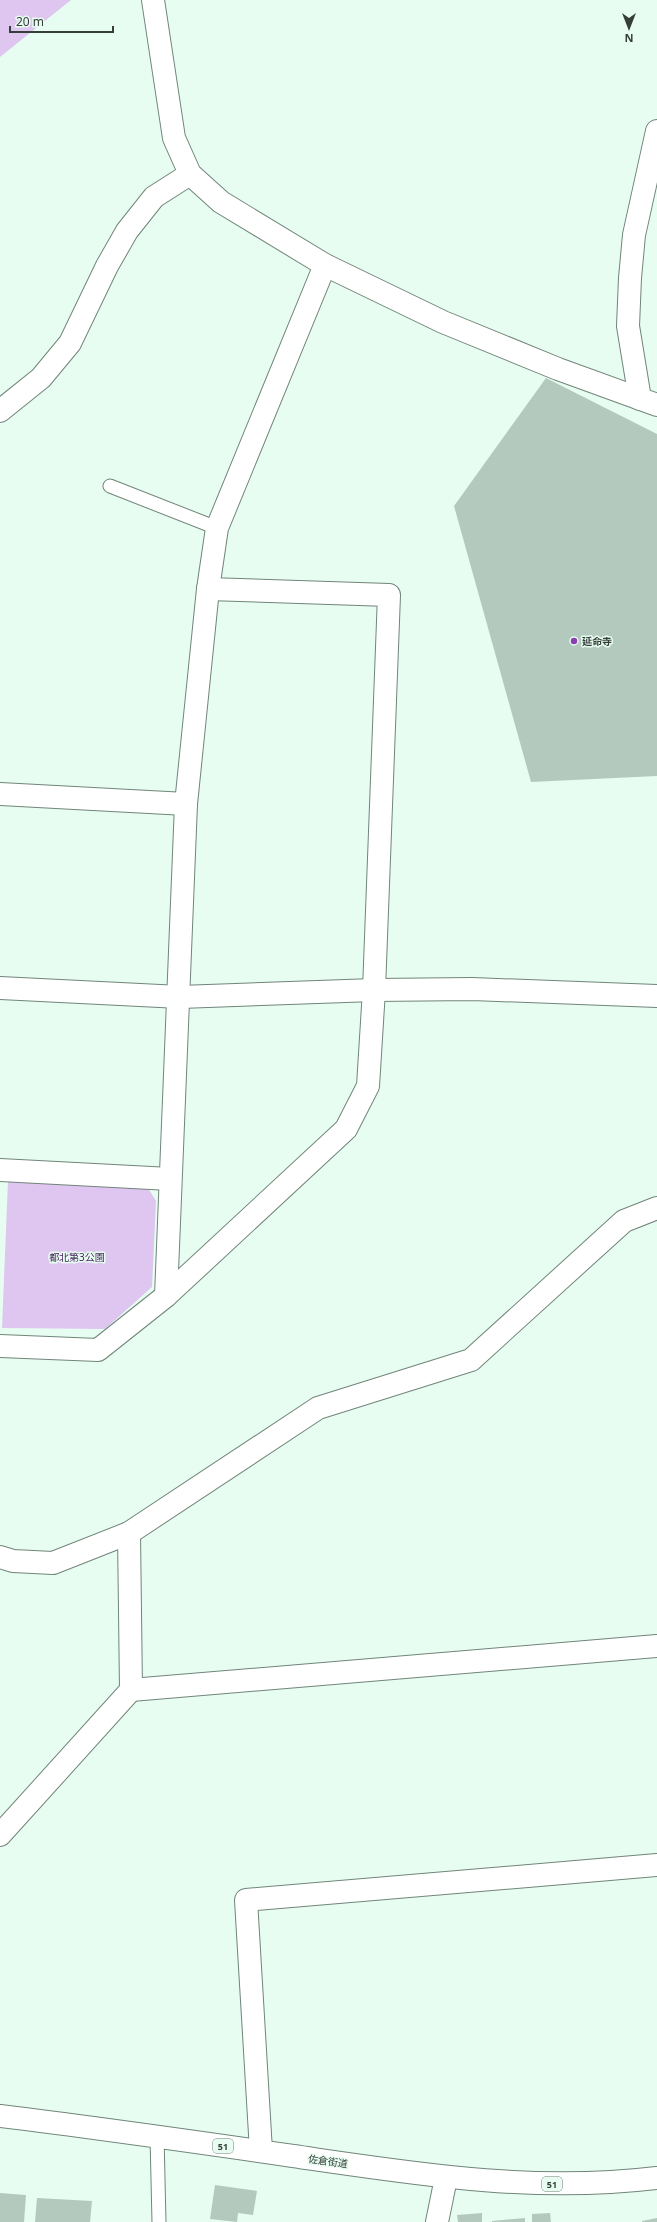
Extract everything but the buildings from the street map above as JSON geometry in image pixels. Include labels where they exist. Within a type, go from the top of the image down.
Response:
[{"type":"main road","points":[[153,0],[174,138],[190,174],[221,202],[325,265],[443,322],[648,402]]},
{"type":"main road","points":[[648,402],[628,326],[634,235],[657,131]]},
{"type":"main road","points":[[0,410],[41,378],[70,343],[107,266],[127,231],[154,197],[190,174]]},
{"type":"main road","points":[[166,1296],[170,1179],[180,997],[186,804],[208,589],[217,528],[325,265]]},
{"type":"main road","points":[[0,1346],[98,1350],[166,1296],[346,1129],[368,1086],[374,990],[389,595],[208,589]]},
{"type":"main road","points":[[0,794],[186,804]]},
{"type":"main road","points":[[0,988],[180,997],[374,990],[472,989],[657,996]]},
{"type":"main road","points":[[0,1170],[170,1179]]},
{"type":"main road","points":[[0,1557],[13,1561],[53,1563],[129,1534],[318,1408],[471,1360],[624,1221],[657,1208]]},
{"type":"main road","points":[[0,1835],[131,1690],[129,1534]]},
{"type":"main road","points":[[131,1690],[657,1646]]},
{"type":"main road","points":[[262,2151],[246,1900],[657,1865]]},
{"type":"main road","name":"佐倉街道","points":[[0,2116],[157,2136],[446,2178],[546,2184],[599,2183],[657,2178]]},
{"type":"main road","points":[[437,2222],[446,2178]]},
{"type":"lane","points":[[110,486],[217,528]]},
{"type":"lane","points":[[157,2136],[160,2222]]},
{"type":"green space","points":[[0,0],[71,0],[0,57]]},
{"type":"green space","name":"都北第3公園","points":[[8,1181],[148,1188],[156,1201],[152,1287],[105,1329],[2,1328]]},
{"type":"place","name":"延命寺","points":[[574,641]]}]
